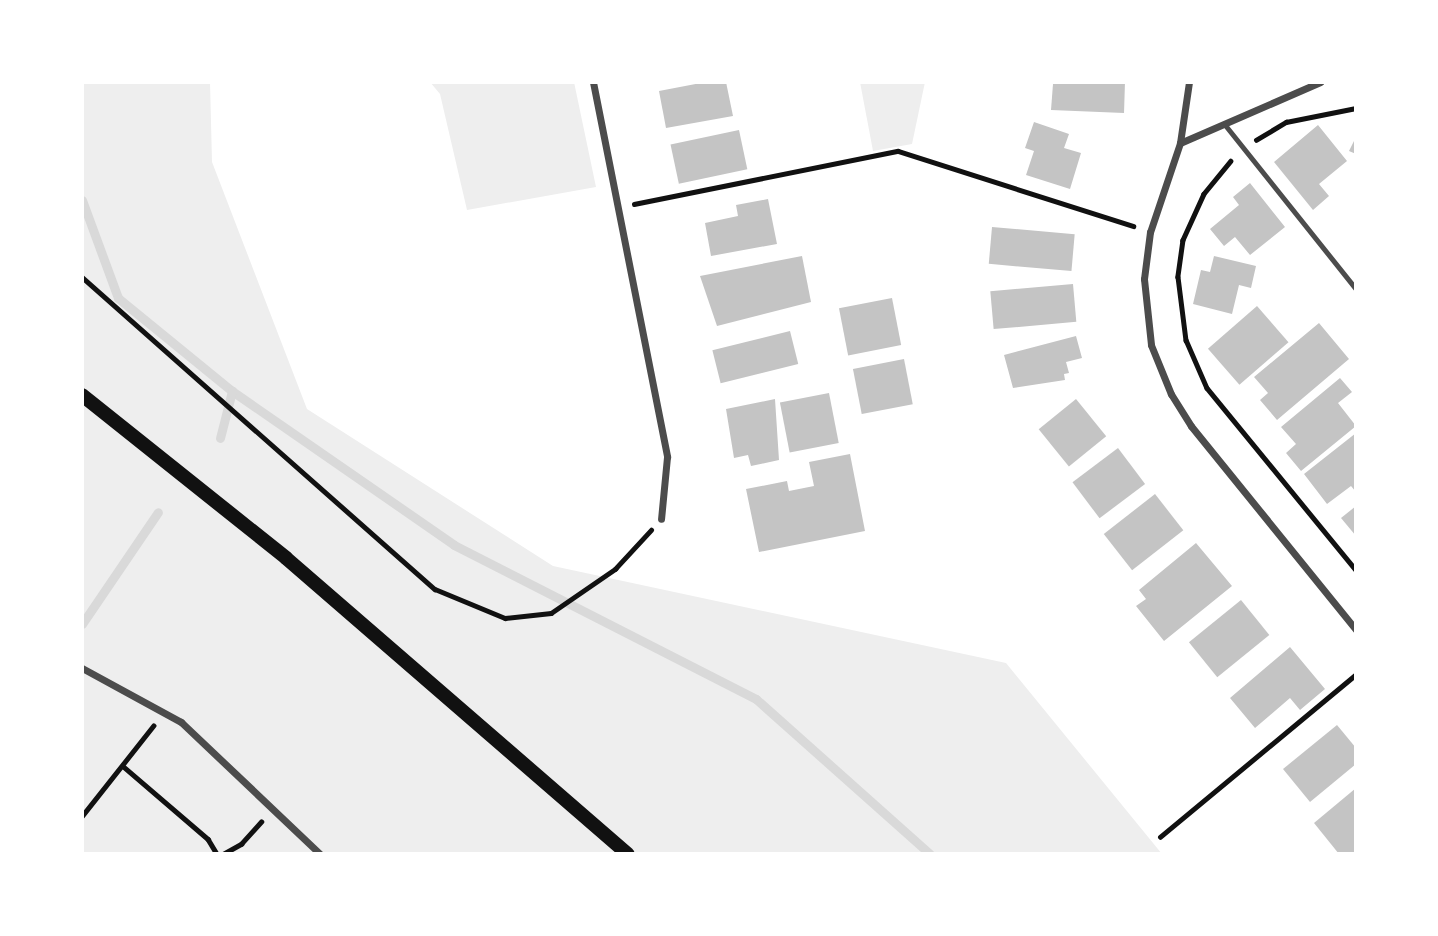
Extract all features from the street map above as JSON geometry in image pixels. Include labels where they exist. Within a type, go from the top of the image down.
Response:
[{"type":"main road","points":[[82,395],[286,558],[628,854]]},
{"type":"street","points":[[593,82],[667,457],[660,519]]},
{"type":"street","points":[[1189,82],[1180,143],[1150,232],[1144,311],[1151,345],[1171,394],[1191,426],[1356,630]]},
{"type":"street","points":[[1180,143],[1320,82]]},
{"type":"street","points":[[86,669],[181,722],[320,854]]},
{"type":"lane","points":[[1225,125],[1242,150],[1356,289]]},
{"type":"path","points":[[1356,108],[1286,122],[1242,150],[1204,194],[1183,240],[1178,277],[1186,340],[1207,388],[1356,570]]},
{"type":"path","points":[[618,207],[898,151],[1150,232]]},
{"type":"path","points":[[82,277],[435,589],[505,618],[551,612],[615,569],[660,519]]},
{"type":"path","points":[[1160,837],[1356,674]]},
{"type":"path","points":[[82,816],[124,767],[163,712]]},
{"type":"path","points":[[124,767],[208,839],[217,854]]},
{"type":"path","points":[[223,854],[241,844],[273,809]]},
{"type":"shaded area","points":[[82,82],[210,82],[212,162],[307,409],[553,566],[1006,663],[1162,854],[82,854]]},
{"type":"shaded area","points":[[430,82],[574,82],[596,187],[467,210],[440,94]]},
{"type":"shaded area","points":[[860,82],[925,82],[912,144],[873,151]]},
{"type":"building","points":[[706,82],[726,82],[733,116],[666,128],[659,91]]},
{"type":"building","points":[[1125,82],[1124,113],[1051,110],[1053,84]]},
{"type":"building","points":[[1034,122],[1069,134],[1064,148],[1081,153],[1070,189],[1026,175],[1034,151],[1025,148]]},
{"type":"building","points":[[1318,125],[1347,161],[1319,184],[1329,196],[1313,210],[1274,162]]},
{"type":"building","points":[[739,130],[747,169],[679,184],[671,145]]},
{"type":"building","points":[[1356,137],[1356,154],[1349,151]]},
{"type":"building","points":[[1250,183],[1285,227],[1250,255],[1235,237],[1224,246],[1210,229],[1239,205],[1233,197]]},
{"type":"building","points":[[768,199],[777,244],[711,256],[705,223],[738,216],[736,205]]},
{"type":"building","points":[[992,227],[1075,234],[1071,271],[989,264]]},
{"type":"building","points":[[802,256],[811,302],[717,326],[700,276]]},
{"type":"building","points":[[1214,256],[1256,266],[1251,288],[1239,285],[1232,314],[1193,304],[1201,270],[1210,272]]},
{"type":"building","points":[[1073,284],[1076,322],[994,329],[990,291]]},
{"type":"building","points":[[892,298],[901,345],[848,355],[839,308]]},
{"type":"building","points":[[1257,306],[1288,342],[1239,385],[1208,349]]},
{"type":"building","points":[[1319,323],[1349,359],[1277,420],[1260,400],[1268,393],[1254,377]]},
{"type":"building","points":[[790,331],[798,364],[721,383],[712,350]]},
{"type":"building","points":[[1076,336],[1082,358],[1066,362],[1069,373],[1064,374],[1065,380],[1013,388],[1004,355]]},
{"type":"building","points":[[904,359],[913,404],[862,414],[853,369]]},
{"type":"building","points":[[1340,378],[1352,392],[1338,403],[1356,426],[1301,471],[1286,453],[1296,444],[1281,427]]},
{"type":"building","points":[[829,393],[839,443],[790,453],[780,403]]},
{"type":"building","points":[[775,399],[779,460],[751,466],[748,455],[734,458],[726,409]]},
{"type":"building","points":[[1076,399],[1106,436],[1069,467],[1039,429]]},
{"type":"building","points":[[1356,433],[1356,492],[1351,486],[1327,504],[1304,474]]},
{"type":"building","points":[[1118,448],[1145,484],[1100,518],[1072,482]]},
{"type":"building","points":[[850,454],[865,531],[759,552],[746,489],[787,481],[789,491],[814,486],[809,462]]},
{"type":"building","points":[[1155,494],[1183,530],[1132,570],[1104,534]]},
{"type":"building","points":[[1356,506],[1356,536],[1341,518]]},
{"type":"building","points":[[1196,543],[1232,586],[1164,641],[1136,606],[1146,599],[1139,590]]},
{"type":"building","points":[[1241,600],[1269,635],[1217,677],[1189,642]]},
{"type":"building","points":[[1290,647],[1325,689],[1300,710],[1290,698],[1255,728],[1230,698]]},
{"type":"building","points":[[1337,725],[1356,748],[1356,764],[1310,802],[1283,769]]},
{"type":"building","points":[[1356,788],[1356,854],[1339,854],[1314,823]]},
{"type":"waterway","points":[[82,200],[118,298],[232,391],[454,545],[756,699],[930,854]]},
{"type":"waterway","points":[[220,438],[232,391]]},
{"type":"waterway","points":[[82,624],[158,512]]}]
